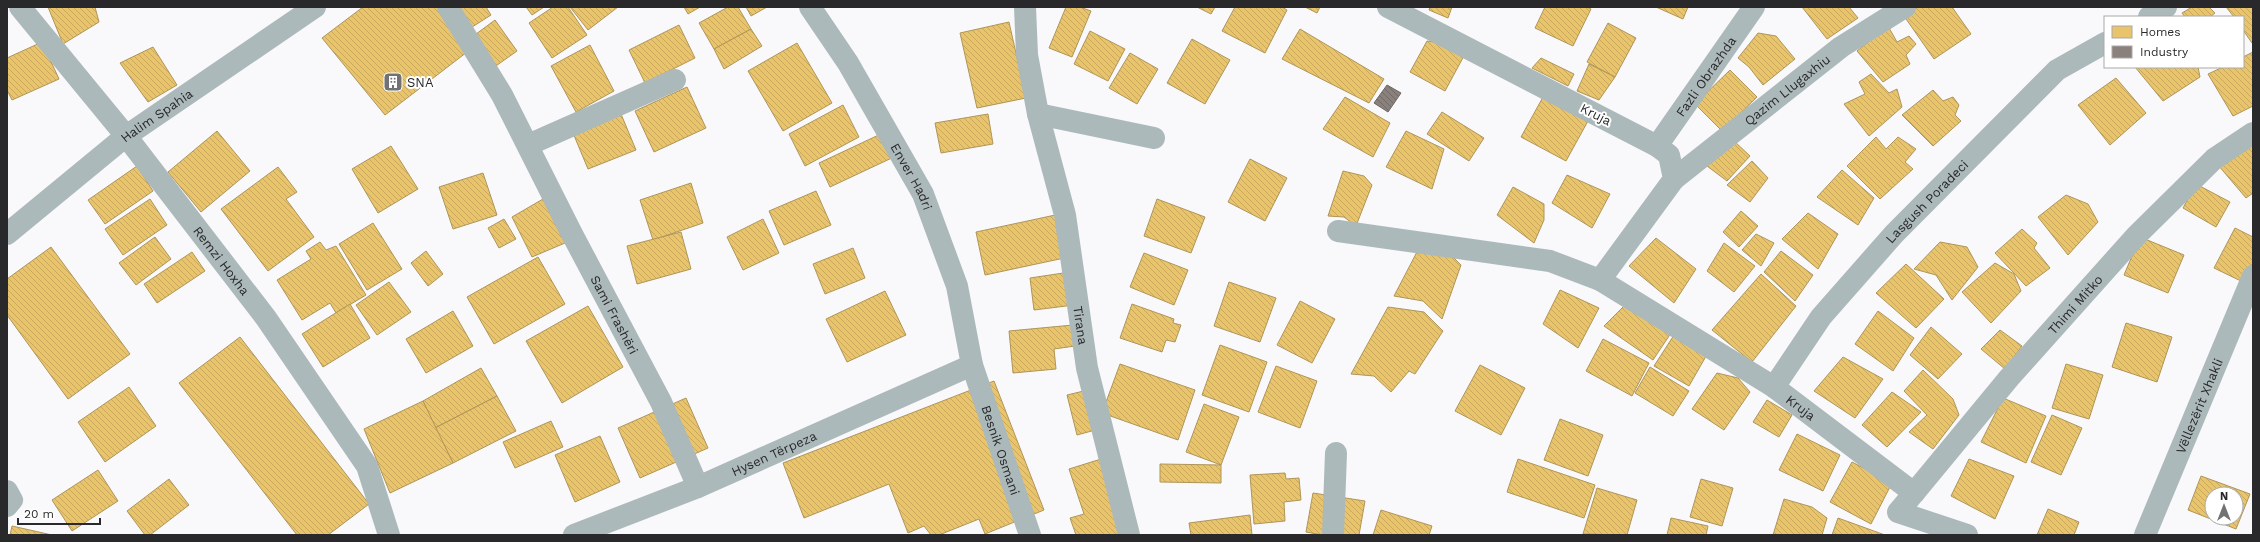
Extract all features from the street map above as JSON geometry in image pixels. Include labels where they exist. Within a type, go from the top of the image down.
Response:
[{"type":"street","name":"Remzi Hoxha","points":[[20,7],[126,136],[266,318],[367,466],[389,535]]},
{"type":"street","name":"Halim Spahia","points":[[7,234],[126,136],[315,7]]},
{"type":"street","name":"Sami Frashëri","points":[[448,7],[502,95],[572,234],[660,402],[698,487]]},
{"type":"street","name":"Enver Hadri","points":[[810,7],[848,63],[923,194],[957,286],[972,365]]},
{"type":"street","name":"Tirana","points":[[1024,7],[1027,55],[1038,114],[1066,215],[1087,368],[1130,535]]},
{"type":"street","name":"Kruja","points":[[1388,7],[1657,146],[1669,155],[1674,179]]},
{"type":"street","name":"Fazli Obrazhda","points":[[1657,146],[1754,7]]},
{"type":"street","name":"Qazim Llugaxhiu","points":[[1674,179],[1841,47],[1905,7]]},
{"type":"street","points":[[2151,16],[2166,7]]},
{"type":"street","name":"Lasgush Poradeci","points":[[1774,387],[1821,317],[1894,234],[2057,70],[2104,44]]},
{"type":"street","points":[[528,145],[675,80]]},
{"type":"street","points":[[1038,114],[1154,138]]},
{"type":"street","name":"Thimi Mitko","points":[[1914,493],[2009,378],[2136,236],[2214,159],[2253,133]]},
{"type":"street","points":[[1600,280],[1674,179]]},
{"type":"street","name":"Kruja","points":[[1338,231],[1550,261],[1600,280],[1774,387],[1914,493]]},
{"type":"street","name":"Vëllezërit Xhakli","points":[[2145,535],[2253,276]]},
{"type":"street","name":"Hysen Tërpeza","points":[[574,535],[698,487],[972,365]]},
{"type":"street","name":"Besnik Osmani","points":[[972,365],[1030,535]]},
{"type":"street","points":[[1333,535],[1336,453]]},
{"type":"street","points":[[7,491],[12,500],[7,506]]},
{"type":"street","points":[[1914,493],[1898,512],[1967,535]]},
{"type":"building: Homes","points":[[48,7],[95,7],[99,22],[63,44]]},
{"type":"building: Homes","name":"SNA","points":[[363,7],[441,7],[471,49],[385,115],[322,38]]},
{"type":"building: Homes","points":[[455,7],[486,7],[491,15],[469,29]]},
{"type":"building: Homes","points":[[526,7],[544,7],[532,15]]},
{"type":"building: Homes","points":[[553,7],[568,7],[587,35],[552,58],[529,23]]},
{"type":"building: Homes","points":[[570,7],[618,7],[588,30]]},
{"type":"building: Homes","points":[[684,7],[700,7],[688,14]]},
{"type":"building: Homes","points":[[728,7],[738,7],[751,29],[714,49],[699,23]]},
{"type":"building: Homes","points":[[746,7],[767,7],[751,16]]},
{"type":"building: Homes","points":[[1066,7],[1080,7],[1091,11],[1072,57],[1049,48]]},
{"type":"building: Homes","points":[[1197,7],[1215,7],[1211,14]]},
{"type":"building: Homes","points":[[1235,7],[1282,7],[1287,10],[1265,53],[1222,31]]},
{"type":"building: Homes","points":[[1305,7],[1320,7],[1317,13]]},
{"type":"building: Homes","points":[[1430,7],[1452,7],[1448,18],[1429,10]]},
{"type":"building: Homes","points":[[1545,7],[1587,7],[1591,9],[1573,46],[1535,28]]},
{"type":"building: Homes","points":[[1656,7],[1688,7],[1683,19]]},
{"type":"building: Homes","points":[[1802,7],[1849,7],[1858,18],[1827,39]]},
{"type":"building: Homes","points":[[1918,7],[1952,7],[1971,34],[1934,59],[1904,16]]},
{"type":"building: Homes","points":[[2192,7],[2209,7],[2215,13],[2211,16],[2184,16],[2182,13]]},
{"type":"building: Homes","points":[[2226,7],[2253,7],[2252,43],[2244,31],[2244,16],[2233,16]]},
{"type":"building: Homes","points":[[495,20],[517,51],[493,68],[472,37]]},
{"type":"building: Homes","points":[[1009,22],[1026,98],[977,108],[960,33]]},
{"type":"building: Homes","points":[[1608,23],[1636,38],[1615,77],[1587,62]]},
{"type":"building: Homes","points":[[679,25],[695,58],[645,83],[629,50]]},
{"type":"building: Homes","points":[[1888,26],[1897,42],[1909,36],[1916,44],[1906,55],[1910,64],[1883,82],[1857,51]]},
{"type":"building: Homes","points":[[751,29],[762,46],[724,69],[714,49]]},
{"type":"building: Homes","points":[[1300,29],[1384,79],[1369,103],[1282,59]]},
{"type":"building: Homes","points":[[1090,31],[1125,49],[1108,81],[1074,64]]},
{"type":"building: Homes","points":[[1758,33],[1776,36],[1795,59],[1763,85],[1749,67],[1738,58]]},
{"type":"building: Homes","points":[[1192,39],[1230,60],[1205,104],[1167,83]]},
{"type":"building: Homes","points":[[1427,41],[1446,44],[1465,54],[1445,91],[1410,72]]},
{"type":"building: Homes","points":[[42,42],[59,79],[12,100],[7,90],[7,58]]},
{"type":"building: Homes","points":[[797,43],[832,103],[783,131],[748,71]]},
{"type":"building: Homes","points":[[590,45],[614,91],[576,112],[551,66]]},
{"type":"building: Homes","points":[[153,47],[177,85],[148,102],[120,63]]},
{"type":"building: Homes","points":[[2253,52],[2253,106],[2233,116],[2208,74],[2221,68],[2244,68],[2244,56]]},
{"type":"building: Homes","points":[[1130,53],[1158,69],[1137,104],[1109,88]]},
{"type":"building: Homes","points":[[1541,58],[1574,74],[1568,86],[1532,68]]},
{"type":"building: Homes","points":[[1589,64],[1615,77],[1599,100],[1577,91]]},
{"type":"building: Homes","points":[[2136,68],[2198,68],[2200,77],[2163,101]]},
{"type":"building: Homes","points":[[1730,70],[1757,97],[1722,131],[1695,104]]},
{"type":"building: Homes","points":[[1871,74],[1889,93],[1897,89],[1902,107],[1869,136],[1844,104],[1865,94],[1859,82]]},
{"type":"building: Homes","points":[[2116,78],[2146,113],[2110,145],[2078,105]]},
{"type":"building: Homes","points":[[687,87],[706,128],[654,152],[635,111]]},
{"type":"building: Homes","points":[[1933,90],[1943,101],[1953,97],[1959,105],[1955,115],[1961,121],[1933,146],[1902,115]]},
{"type":"building: Homes","points":[[1345,97],[1390,123],[1373,157],[1323,129]]},
{"type":"building: Homes","points":[[1543,97],[1588,121],[1566,161],[1521,137]]},
{"type":"building: Homes","points":[[843,105],[859,137],[805,166],[789,134]]},
{"type":"building: Homes","points":[[1442,112],[1484,138],[1469,161],[1427,134]]},
{"type":"building: Homes","points":[[621,114],[636,150],[588,169],[573,133]]},
{"type":"building: Homes","points":[[988,114],[993,144],[941,153],[935,123]]},
{"type":"building: Homes","points":[[217,131],[250,171],[201,212],[168,172]]},
{"type":"building: Homes","points":[[1406,131],[1444,149],[1432,189],[1386,167]]},
{"type":"building: Homes","points":[[885,132],[896,156],[830,187],[819,163]]},
{"type":"building: Homes","points":[[1876,137],[1886,149],[1898,137],[1916,149],[1905,162],[1913,169],[1880,199],[1847,166]]},
{"type":"building: Homes","points":[[1733,140],[1750,156],[1727,181],[1707,166]]},
{"type":"building: Homes","points":[[2253,144],[2253,193],[2246,198],[2218,165]]},
{"type":"building: Homes","points":[[391,146],[418,189],[378,213],[352,169]]},
{"type":"building: Homes","points":[[1250,159],[1287,178],[1265,221],[1228,202]]},
{"type":"building: Homes","points":[[1752,161],[1768,178],[1750,202],[1727,185]]},
{"type":"building: Homes","points":[[137,166],[153,191],[105,224],[88,200]]},
{"type":"building: Homes","points":[[278,167],[297,192],[286,199],[314,237],[268,271],[221,209]]},
{"type":"building: Homes","points":[[1842,170],[1874,198],[1858,225],[1817,197]]},
{"type":"building: Homes","points":[[1343,171],[1364,176],[1372,185],[1356,226],[1344,217],[1328,216]]},
{"type":"building: Homes","points":[[483,173],[497,215],[453,229],[439,187]]},
{"type":"building: Homes","points":[[1567,175],[1610,194],[1592,228],[1552,203]]},
{"type":"building: Homes","points":[[691,183],[703,223],[653,240],[640,200]]},
{"type":"building: Homes","points":[[2196,184],[2230,202],[2216,227],[2183,208]]},
{"type":"building: Homes","points":[[1513,187],[1544,204],[1544,220],[1534,243],[1497,215]]},
{"type":"building: Homes","points":[[816,191],[831,225],[784,245],[769,211]]},
{"type":"building: Homes","points":[[2066,195],[2088,204],[2098,222],[2068,255],[2038,217]]},
{"type":"building: Homes","points":[[150,199],[167,225],[123,255],[105,229]]},
{"type":"building: Homes","points":[[543,199],[565,243],[532,257],[512,217]]},
{"type":"building: Homes","points":[[1157,199],[1205,217],[1191,253],[1144,236]]},
{"type":"building: Homes","points":[[1741,211],[1758,226],[1739,247],[1723,232]]},
{"type":"building: Homes","points":[[1808,213],[1838,234],[1818,269],[1782,239]]},
{"type":"building: Homes","points":[[1060,214],[1069,257],[985,275],[976,232]]},
{"type":"building: Homes","points":[[504,219],[516,239],[499,248],[488,228]]},
{"type":"building: Homes","points":[[763,219],[779,253],[743,270],[727,237]]},
{"type":"building: Homes","points":[[373,223],[402,269],[367,290],[339,244]]},
{"type":"building: Homes","points":[[2235,228],[2253,237],[2253,263],[2243,282],[2214,268]]},
{"type":"building: Homes","points":[[2022,229],[2037,243],[2034,248],[2050,268],[2026,286],[1995,253]]},
{"type":"building: Homes","points":[[681,232],[691,269],[637,284],[627,246]]},
{"type":"building: Homes","points":[[1756,234],[1774,243],[1761,266],[1742,250]]},
{"type":"building: Homes","points":[[155,237],[171,259],[136,285],[119,263]]},
{"type":"building: Homes","points":[[2140,237],[2184,255],[2168,293],[2124,275]]},
{"type":"building: Homes","points":[[1656,238],[1696,269],[1674,303],[1629,266]]},
{"type":"building: Homes","points":[[320,242],[326,250],[336,246],[366,295],[336,313],[330,303],[302,320],[277,280],[311,259],[306,251]]},
{"type":"building: Homes","points":[[1940,242],[1967,247],[1978,267],[1952,300],[1936,275],[1914,269]]},
{"type":"building: Homes","points":[[1724,243],[1755,266],[1734,292],[1707,271]]},
{"type":"building: Homes","points":[[51,247],[130,354],[68,399],[7,315],[7,279]]},
{"type":"building: Homes","points":[[853,248],[865,278],[825,294],[813,264]]},
{"type":"building: Homes","points":[[1419,248],[1448,252],[1461,265],[1442,319],[1423,301],[1394,296]]},
{"type":"building: Homes","points":[[426,251],[443,274],[428,286],[411,263]]},
{"type":"building: Homes","points":[[1781,251],[1813,275],[1795,301],[1764,272]]},
{"type":"building: Homes","points":[[192,252],[205,271],[157,303],[144,284]]},
{"type":"building: Homes","points":[[1144,253],[1188,270],[1174,305],[1130,287]]},
{"type":"building: Homes","points":[[538,257],[565,304],[494,344],[467,297]]},
{"type":"building: Homes","points":[[1995,263],[2014,274],[2021,291],[1991,323],[1962,292]]},
{"type":"building: Homes","points":[[1906,264],[1944,299],[1916,328],[1876,293]]},
{"type":"building: Homes","points":[[1070,272],[1074,305],[1034,310],[1030,278]]},
{"type":"building: Homes","points":[[1761,274],[1796,306],[1752,362],[1712,330]]},
{"type":"building: Homes","points":[[389,282],[411,312],[377,335],[356,305]]},
{"type":"building: Homes","points":[[1229,282],[1276,298],[1260,342],[1214,326]]},
{"type":"building: Homes","points":[[1560,290],[1599,308],[1578,348],[1543,324]]},
{"type":"building: Homes","points":[[885,291],[906,335],[847,362],[826,319]]},
{"type":"building: Homes","points":[[1300,301],[1335,319],[1312,363],[1277,345]]},
{"type":"building: Homes","points":[[1628,302],[1673,330],[1653,360],[1604,326]]},
{"type":"building: Homes","points":[[350,304],[370,338],[323,367],[302,334]]},
{"type":"building: Homes","points":[[1132,304],[1174,319],[1173,323],[1181,325],[1175,342],[1166,340],[1162,352],[1120,338]]},
{"type":"building: Homes","points":[[588,306],[623,367],[562,403],[526,341]]},
{"type":"building: Homes","points":[[1388,307],[1424,312],[1443,331],[1415,374],[1409,371],[1391,392],[1374,376],[1351,374]]},
{"type":"building: Homes","points":[[453,311],[473,346],[426,373],[406,339]]},
{"type":"building: Homes","points":[[1878,311],[1914,338],[1893,371],[1855,344]]},
{"type":"building: Homes","points":[[2126,323],[2172,337],[2157,382],[2112,367]]},
{"type":"building: Homes","points":[[1073,325],[1075,346],[1054,349],[1056,369],[1013,373],[1009,331]]},
{"type":"building: Homes","points":[[1931,327],[1962,354],[1938,379],[1910,355]]},
{"type":"building: Homes","points":[[2000,330],[2022,346],[2005,369],[1981,349]]},
{"type":"building: Homes","points":[[1676,332],[1709,351],[1689,386],[1654,366]]},
{"type":"building: Homes","points":[[240,337],[369,504],[328,535],[297,535],[179,383]]},
{"type":"building: Homes","points":[[1603,339],[1649,363],[1632,396],[1586,371]]},
{"type":"building: Homes","points":[[1220,345],[1267,362],[1249,412],[1202,395]]},
{"type":"building: Homes","points":[[1843,357],[1883,379],[1855,418],[1814,391]]},
{"type":"building: Homes","points":[[1120,364],[1195,390],[1178,440],[1102,413]]},
{"type":"building: Homes","points":[[2066,364],[2103,375],[2089,419],[2052,408]]},
{"type":"building: Homes","points":[[1480,365],[1525,388],[1501,435],[1455,411]]},
{"type":"building: Homes","points":[[1276,366],[1317,381],[1300,428],[1258,412]]},
{"type":"building: Homes","points":[[1650,367],[1689,391],[1673,416],[1635,393]]},
{"type":"building: Homes","points":[[481,368],[497,396],[435,428],[423,401]]},
{"type":"building: Homes","points":[[1923,370],[1953,399],[1959,415],[1933,449],[1909,432],[1927,415],[1904,391]]},
{"type":"building: Homes","points":[[1717,373],[1738,378],[1750,392],[1724,430],[1692,409]]},
{"type":"building: Homes","points":[[994,381],[1044,510],[985,534],[979,519],[939,535],[931,535],[924,526],[908,533],[889,484],[804,518],[783,463]]},
{"type":"building: Homes","points":[[129,387],[156,426],[105,462],[78,422]]},
{"type":"building: Homes","points":[[1088,390],[1099,429],[1077,435],[1067,395]]},
{"type":"building: Homes","points":[[1892,392],[1921,412],[1887,447],[1862,425]]},
{"type":"building: Homes","points":[[497,396],[516,431],[453,463],[435,428]]},
{"type":"building: Homes","points":[[686,398],[708,448],[640,478],[618,428]]},
{"type":"building: Homes","points":[[2003,398],[2046,416],[2026,463],[1981,442]]},
{"type":"building: Homes","points":[[1767,400],[1792,415],[1779,437],[1753,422]]},
{"type":"building: Homes","points":[[423,401],[453,463],[390,493],[364,429]]},
{"type":"building: Homes","points":[[1204,404],[1239,417],[1221,465],[1186,452]]},
{"type":"building: Homes","points":[[2052,415],[2082,428],[2061,475],[2031,462]]},
{"type":"building: Homes","points":[[1560,419],[1603,435],[1588,476],[1544,460]]},
{"type":"building: Homes","points":[[551,421],[563,447],[515,468],[503,442]]},
{"type":"building: Homes","points":[[1797,434],[1840,455],[1823,491],[1779,470]]},
{"type":"building: Homes","points":[[600,436],[620,482],[575,502],[555,455]]},
{"type":"building: Homes","points":[[1101,459],[1127,535],[1076,535],[1070,518],[1084,514],[1069,469]]},
{"type":"building: Homes","points":[[1518,459],[1595,485],[1584,518],[1507,492]]},
{"type":"building: Homes","points":[[1969,459],[2014,476],[1995,519],[1951,496]]},
{"type":"building: Homes","points":[[1852,462],[1892,483],[1871,524],[1830,502]]},
{"type":"building: Homes","points":[[1160,464],[1221,465],[1221,483],[1160,482]]},
{"type":"building: Homes","points":[[98,470],[118,501],[72,531],[52,500]]},
{"type":"building: Homes","points":[[1285,473],[1286,479],[1299,478],[1301,500],[1284,502],[1285,521],[1254,524],[1250,475]]},
{"type":"building: Homes","points":[[2201,476],[2228,486],[2204,486],[2204,516],[2188,510]]},
{"type":"building: Homes","points":[[169,479],[189,505],[150,535],[145,535],[127,511]]},
{"type":"building: Homes","points":[[1701,479],[1733,488],[1722,526],[1690,517]]},
{"type":"building: Homes","points":[[1597,488],[1637,500],[1627,535],[1583,534]]},
{"type":"building: Homes","points":[[2244,492],[2250,494],[2244,509]]},
{"type":"building: Homes","points":[[1313,493],[1365,501],[1359,535],[1322,535],[1306,532]]},
{"type":"building: Homes","points":[[1784,499],[1812,507],[1827,518],[1822,535],[1773,535]]},
{"type":"building: Homes","points":[[2048,509],[2079,522],[2074,535],[2037,535]]},
{"type":"building: Homes","points":[[1381,510],[1432,526],[1429,535],[1373,535]]},
{"type":"building: Homes","points":[[1250,515],[1252,535],[1191,535],[1189,523]]},
{"type":"building: Homes","points":[[1671,518],[1708,526],[1706,535],[1667,535]]},
{"type":"building: Homes","points":[[1838,518],[1885,535],[1832,535]]},
{"type":"building: Homes","points":[[12,526],[52,535],[10,535]]},
{"type":"building: Homes","points":[[2228,526],[2237,526],[2236,529]]},
{"type":"building: Industry","points":[[1387,85],[1401,93],[1388,112],[1374,103]]},
{"type":"place","name":"SNA","points":[[393,82]]}]
